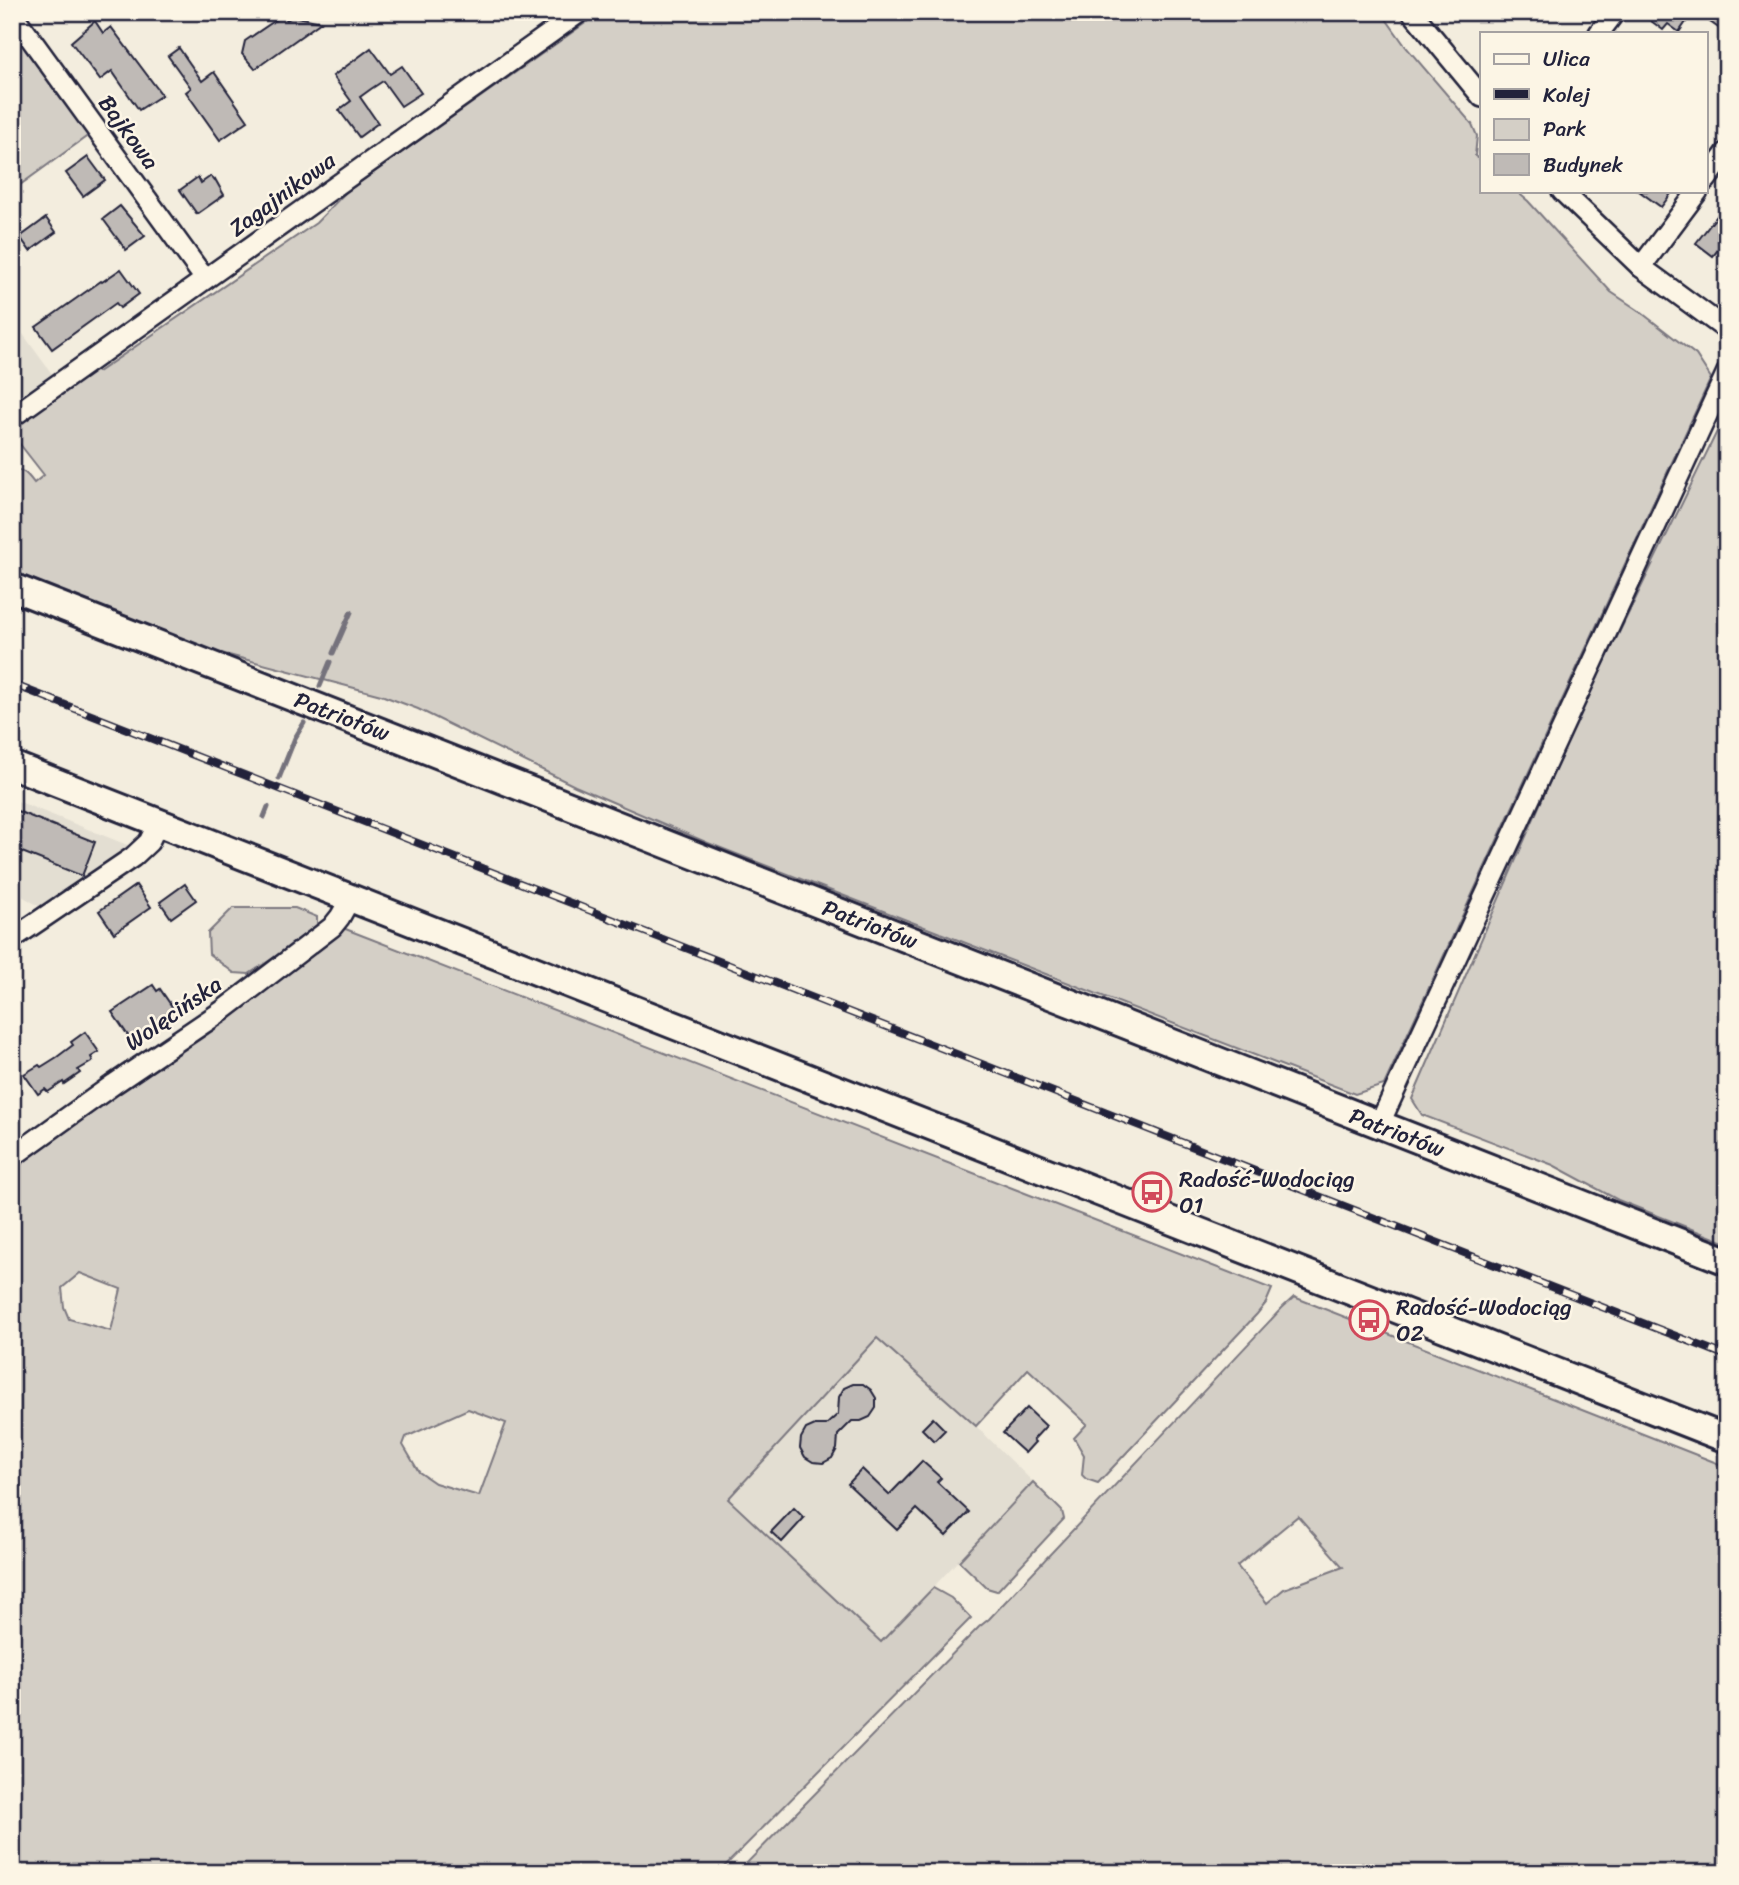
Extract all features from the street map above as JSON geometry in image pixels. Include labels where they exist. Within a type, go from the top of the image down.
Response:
[{"type":"main road","name":"Patriotów","points":[[12,587],[1727,1261]]},
{"type":"main road","points":[[12,765],[1727,1439]]},
{"type":"street","name":"Zagajnikowa","points":[[12,417],[580,12]]},
{"type":"street","points":[[1412,12],[1480,95]]},
{"type":"street","points":[[1600,32],[1615,12]]},
{"type":"street","name":"Bajkowa","points":[[14,14],[205,279]]},
{"type":"street","points":[[1708,177],[1727,152]]},
{"type":"street","points":[[1563,192],[1642,267],[1727,330]]},
{"type":"street","points":[[1642,267],[1697,192]]},
{"type":"street","points":[[1379,1125],[1727,372]]},
{"type":"street","points":[[12,939],[133,857],[149,842],[158,823]]},
{"type":"street","name":"Wolęcińska","points":[[12,1157],[222,1011],[332,927],[350,899]]},
{"type":"shaded area","points":[[12,319],[52,374],[12,402]]},
{"type":"shaded area","points":[[12,799],[130,846],[42,908],[12,890]]},
{"type":"shaded area","points":[[877,1337],[976,1426],[1033,1482],[881,1642],[727,1499]]},
{"type":"green space","points":[[601,12],[1381,12],[1406,47],[1472,124],[1477,136],[1475,156],[1480,160],[1480,192],[1517,192],[1611,292],[1696,355],[1711,378],[1384,1085],[1355,1094],[708,843],[575,786],[418,709],[381,695],[221,653],[219,658],[12,576],[12,470],[22,471],[34,483],[44,475],[12,434],[12,426],[93,369],[98,372],[316,223],[346,192]]},
{"type":"green space","points":[[19,32],[93,132],[13,190],[12,33]]},
{"type":"green space","points":[[1725,415],[1727,1243],[1618,1200],[1553,1165],[1422,1115],[1412,1099],[1577,719]]},
{"type":"green space","points":[[233,908],[295,908],[317,917],[317,929],[249,974],[234,973],[209,954],[208,933]]},
{"type":"green space","points":[[343,928],[1272,1289],[1257,1314],[1098,1483],[1082,1475],[1084,1455],[1074,1438],[1087,1424],[1028,1369],[976,1426],[877,1338],[728,1499],[881,1642],[933,1588],[951,1598],[971,1618],[718,1873],[12,1873],[12,1164]],"holes":[[[80,1273],[121,1289],[111,1331],[69,1319],[64,1307],[62,1288]],[[468,1409],[506,1423],[479,1496],[435,1483],[419,1472],[403,1445],[406,1437]]]},
{"type":"green space","points":[[1294,1297],[1727,1467],[1727,1873],[737,1873],[989,1619]],"holes":[[[1298,1516],[1343,1567],[1284,1589],[1267,1603],[1237,1566]]]},
{"type":"green space","points":[[1033,1482],[1062,1511],[1064,1519],[997,1591],[987,1588],[959,1561]]},
{"type":"building","points":[[1639,12],[1693,12],[1679,32],[1668,24],[1663,30]]},
{"type":"building","points":[[1696,12],[1720,12],[1727,17],[1727,34]]},
{"type":"building","points":[[283,15],[287,20],[293,16],[321,22],[255,69],[242,54],[245,41]]},
{"type":"building","points":[[95,21],[103,33],[111,27],[162,95],[139,110],[112,71],[100,80],[71,42]]},
{"type":"building","points":[[179,48],[202,81],[214,72],[248,121],[220,140],[186,92],[191,88],[168,56]]},
{"type":"building","points":[[371,48],[390,74],[402,66],[421,93],[401,106],[383,81],[371,89],[360,97],[378,123],[359,137],[339,110],[351,101],[333,76]]},
{"type":"building","points":[[88,157],[105,180],[83,196],[66,173]]},
{"type":"building","points":[[211,176],[224,195],[197,214],[180,190],[198,177],[201,183]]},
{"type":"building","points":[[1640,192],[1672,192],[1661,207]]},
{"type":"building","points":[[1727,203],[1727,239],[1713,256],[1696,243]]},
{"type":"building","points":[[120,206],[145,236],[126,250],[103,219]]},
{"type":"building","points":[[46,218],[56,232],[30,251],[20,237]]},
{"type":"building","points":[[121,269],[139,294],[120,308],[116,303],[52,349],[36,327]]},
{"type":"building","points":[[12,809],[95,842],[82,876],[12,848]]},
{"type":"building","points":[[185,884],[196,900],[171,918],[160,902]]},
{"type":"building","points":[[136,885],[151,907],[114,933],[99,911]]},
{"type":"building","points":[[153,985],[157,991],[160,989],[175,1011],[161,1020],[163,1024],[131,1040],[112,1012]]},
{"type":"building","points":[[85,1032],[99,1052],[91,1057],[93,1061],[78,1070],[80,1073],[64,1084],[63,1082],[48,1092],[45,1089],[38,1094],[24,1074],[57,1057]]},
{"type":"building","points":[[863,1384],[871,1390],[876,1398],[876,1408],[870,1417],[852,1421],[838,1435],[837,1449],[832,1458],[823,1463],[813,1462],[805,1457],[800,1448],[801,1438],[806,1429],[815,1425],[826,1425],[838,1414],[839,1397],[844,1388]]},
{"type":"building","points":[[1027,1408],[1046,1426],[1025,1453],[1003,1433]]},
{"type":"building","points":[[933,1418],[945,1430],[934,1441],[922,1429]]},
{"type":"building","points":[[922,1461],[941,1478],[937,1482],[969,1512],[946,1536],[917,1509],[897,1530],[848,1484],[862,1469],[889,1495]]},
{"type":"building","points":[[794,1508],[804,1518],[782,1542],[771,1532]]},
{"type":"waterway","points":[[333,653],[351,612]]},
{"type":"waterway","points":[[320,686],[330,662]]},
{"type":"waterway","points":[[279,778],[304,723]]},
{"type":"waterway","points":[[264,817],[268,807]]},
{"type":"railway","points":[[12,684],[1727,1356]]},
{"type":"place","name":"Radość-Wodociąg 01","points":[[1152,1192]]},
{"type":"place","name":"Radość-Wodociąg 02","points":[[1369,1320]]}]
